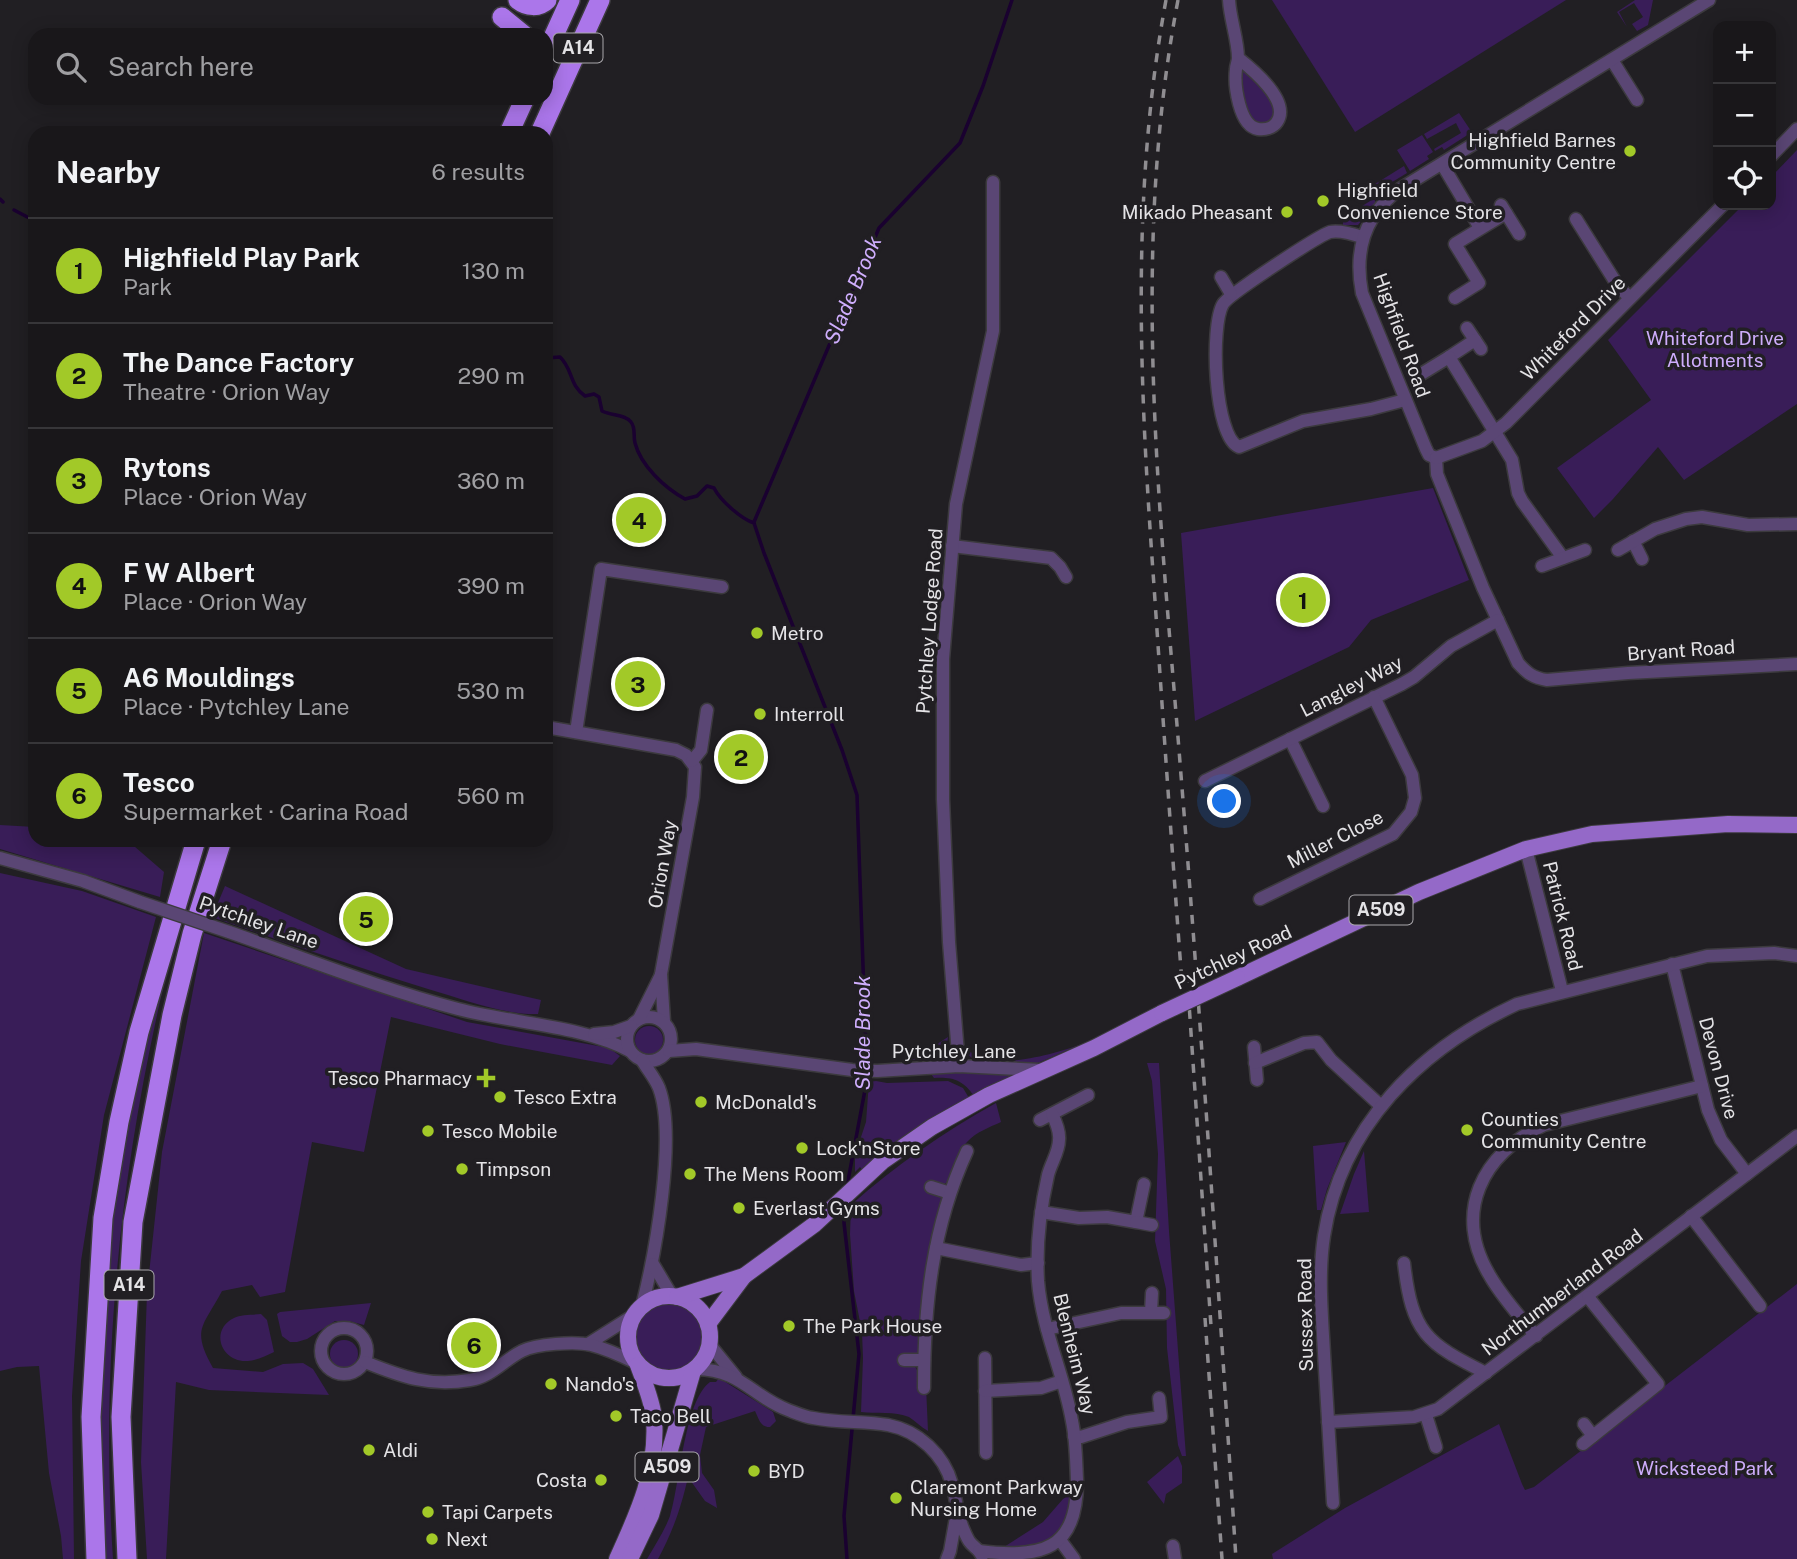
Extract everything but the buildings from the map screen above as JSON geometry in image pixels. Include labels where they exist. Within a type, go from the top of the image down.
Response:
[{"type":"highway","points":[[518,0],[530,6],[543,4],[548,0]]},
{"type":"highway","name":"A14","points":[[553,38],[570,0]]},
{"type":"highway","name":"A14","points":[[553,104],[600,0]]},
{"type":"highway","points":[[502,17],[515,28]]},
{"type":"highway","points":[[512,126],[523,105]]},
{"type":"highway","name":"A14","points":[[543,126],[553,105]]},
{"type":"highway","name":"A14","points":[[96,1559],[92,1417],[103,1218],[139,1032],[194,847]]},
{"type":"highway","name":"A14","points":[[127,1559],[121,1417],[134,1222],[172,1015],[192,934],[220,847]]},
{"type":"main road","name":"Pytchley Road","points":[[675,1296],[744,1276],[779,1252],[883,1161],[932,1127],[989,1095],[1419,892],[1526,849],[1603,833],[1728,824],[1797,825]]},
{"type":"main road","name":"Pytchley Road","points":[[708,1324],[744,1276]]},
{"type":"main road","name":"A509","points":[[617,1559],[641,1507],[653,1454],[654,1416],[637,1364],[631,1354],[628,1334],[638,1310],[662,1296],[675,1296]]},
{"type":"main road","points":[[675,1296],[696,1306],[708,1324],[710,1345]]},
{"type":"main road","name":"A509","points":[[629,1559],[651,1515],[694,1370],[705,1358],[710,1345]]},
{"type":"main road","points":[[637,1364],[650,1374],[664,1378],[679,1377],[694,1370]]},
{"type":"street","points":[[1229,0],[1238,58],[1236,70],[1242,118],[1251,128],[1270,128],[1278,121],[1280,114],[1277,99],[1259,77],[1238,58]]},
{"type":"street","name":"Highfield Road","points":[[1567,678],[1547,680],[1526,673],[1518,663],[1498,620],[1440,483],[1436,458],[1429,455],[1362,293],[1358,273],[1362,237],[1373,215],[1391,196],[1709,0]]},
{"type":"street","points":[[1612,60],[1637,100]]},
{"type":"street","points":[[1776,151],[1797,130]]},
{"type":"street","points":[[1441,164],[1480,228]]},
{"type":"street","name":"Pytchley Lodge Road","points":[[959,1066],[949,942],[943,799],[943,659],[956,504],[993,331],[993,182]]},
{"type":"street","points":[[1455,298],[1479,283],[1455,244],[1504,209],[1519,234]]},
{"type":"street","name":"Whiteford Drive","points":[[1436,458],[1482,441],[1494,432],[1718,210]]},
{"type":"street","points":[[1576,219],[1618,286],[1630,298]]},
{"type":"street","points":[[1362,237],[1349,233],[1328,233],[1224,301],[1220,311],[1215,364],[1216,382],[1225,421],[1232,443],[1236,446],[1303,421],[1405,400]]},
{"type":"street","points":[[1221,277],[1231,294]]},
{"type":"street","points":[[1418,376],[1449,357],[1478,345],[1467,328]]},
{"type":"street","points":[[1449,357],[1512,460],[1522,501],[1563,558]]},
{"type":"street","points":[[1618,550],[1669,523],[1702,517],[1740,525],[1797,524]]},
{"type":"street","points":[[1633,541],[1642,559]]},
{"type":"street","points":[[951,546],[1051,558],[1066,577]]},
{"type":"street","points":[[1542,566],[1584,550]]},
{"type":"street","points":[[576,732],[601,569],[722,587]]},
{"type":"street","name":"Langley Way","points":[[1205,781],[1414,677],[1451,646],[1498,620]]},
{"type":"street","name":"Bryant Road","points":[[1567,678],[1797,664]]},
{"type":"street","name":"Miller Close","points":[[1260,898],[1392,834],[1411,812],[1415,798],[1412,775],[1374,697]]},
{"type":"street","name":"Orion Way","points":[[666,1025],[661,974],[696,774],[692,761],[701,750],[707,710]]},
{"type":"street","points":[[553,728],[676,750],[692,761]]},
{"type":"street","points":[[1290,739],[1322,806]]},
{"type":"street","points":[[1220,773],[1226,786]]},
{"type":"street","points":[[1304,800],[1317,793]]},
{"type":"street","name":"Patrick Road","points":[[1526,849],[1562,991]]},
{"type":"street","name":"Pytchley Lane","points":[[0,858],[83,881],[457,1009],[587,1035],[613,1042],[630,1051]]},
{"type":"street","name":"Miller Close","points":[[1267,879],[1273,892]]},
{"type":"street","points":[[1562,991],[1707,956],[1774,953],[1797,956]]},
{"type":"street","name":"Devon Drive","points":[[1672,964],[1712,1123],[1721,1140],[1747,1174]]},
{"type":"street","name":"Orion Way","points":[[635,1022],[661,974]]},
{"type":"street","name":"Sussex Road","points":[[1333,1503],[1321,1296],[1324,1236],[1348,1161],[1381,1106],[1423,1061],[1467,1029],[1517,1004],[1562,991]]},
{"type":"street","points":[[588,1344],[638,1310],[653,1264],[663,1184],[666,1121],[659,1088],[642,1060],[630,1051],[627,1036],[635,1022],[656,1017],[696,1049]]},
{"type":"street","name":"Pytchley Lane","points":[[587,1035],[614,1032],[635,1022]]},
{"type":"street","points":[[659,1088],[667,1053],[672,1044],[666,1025]]},
{"type":"street","points":[[1255,1063],[1304,1043],[1317,1042],[1331,1060],[1381,1106]]},
{"type":"street","points":[[1254,1047],[1257,1080]]},
{"type":"street","name":"Pytchley Lane","points":[[667,1053],[696,1049],[852,1070],[959,1066],[1045,1070]]},
{"type":"street","points":[[642,1060],[658,1060],[667,1053]]},
{"type":"street","points":[[1536,1336],[1490,1276],[1476,1242],[1474,1205],[1477,1189],[1486,1172],[1507,1147],[1524,1134],[1544,1125],[1702,1086]]},
{"type":"street","name":"Blenheim Way","points":[[1060,1540],[1069,1529],[1076,1508],[1074,1436],[1041,1305],[1038,1263],[1041,1212],[1049,1172],[1059,1144],[1058,1128],[1046,1117],[1088,1095]]},
{"type":"street","name":"Northumberland Road","points":[[1328,1423],[1426,1415],[1449,1402],[1797,1136]]},
{"type":"street","points":[[924,1388],[927,1297],[950,1193],[967,1151]]},
{"type":"street","points":[[1136,1222],[1144,1184]]},
{"type":"street","points":[[931,1186],[950,1193]]},
{"type":"street","points":[[1041,1212],[1079,1218],[1107,1217],[1152,1225]]},
{"type":"street","points":[[1691,1216],[1729,1277],[1760,1306]]},
{"type":"street","points":[[936,1248],[1021,1265],[1038,1263]]},
{"type":"street","points":[[1404,1263],[1411,1307],[1427,1335],[1454,1358],[1486,1373]]},
{"type":"street","points":[[653,1264],[675,1296]]},
{"type":"street","points":[[1047,1329],[1121,1312],[1158,1313],[1152,1293]]},
{"type":"street","points":[[1584,1424],[1588,1440],[1658,1384],[1588,1297]]},
{"type":"street","points":[[365,1362],[408,1378],[432,1383],[471,1380],[485,1376],[522,1351],[538,1346],[588,1344],[637,1364]]},
{"type":"street","points":[[710,1345],[737,1378],[779,1407],[812,1418],[899,1428],[926,1443],[944,1464],[951,1478],[957,1512],[978,1551]]},
{"type":"street","points":[[985,1358],[986,1452]]},
{"type":"street","points":[[904,1360],[923,1360]]},
{"type":"street","points":[[694,1370],[712,1370],[737,1378]]},
{"type":"street","points":[[985,1391],[1041,1388],[1062,1381]]},
{"type":"street","points":[[1074,1436],[1081,1437],[1127,1422],[1166,1417],[1159,1398]]},
{"type":"street","points":[[1426,1415],[1436,1447]]},
{"type":"street","points":[[949,1555],[957,1512]]},
{"type":"street","points":[[949,1555],[956,1546],[999,1557],[1039,1553],[1060,1540],[1073,1559]]},
{"type":"green space","points":[[1272,0],[1566,0],[1355,132]]},
{"type":"green space","points":[[1635,0],[1653,0],[1648,25],[1637,31],[1632,24],[1643,17],[1634,3],[1619,12],[1627,27],[1617,12]]},
{"type":"green space","points":[[1246,70],[1266,92],[1275,110],[1266,122],[1259,122],[1246,114],[1241,73]]},
{"type":"green space","points":[[1459,113],[1471,131],[1444,150],[1442,147],[1435,151],[1434,149],[1461,133],[1456,123],[1427,139],[1424,134]]},
{"type":"green space","points":[[1422,135],[1433,152],[1427,156],[1429,159],[1410,171],[1397,150]]},
{"type":"green space","name":"Whiteford Drive Allotments","points":[[1797,150],[1797,404],[1684,480],[1658,447],[1594,518],[1557,468],[1651,400],[1608,340],[1738,210],[1776,210],[1776,172]]},
{"type":"green space","points":[[1404,166],[1407,173],[1379,190],[1375,184]]},
{"type":"green space","points":[[1375,198],[1375,205],[1358,225],[1343,225],[1343,218]]},
{"type":"green space","points":[[1433,488],[1469,580],[1371,620],[1349,647],[1195,721],[1181,533]]},
{"type":"green space","points":[[0,825],[28,827],[28,847],[135,847],[164,872],[160,897],[0,849]]},
{"type":"green space","points":[[0,873],[82,891],[156,917],[104,1115],[81,1261],[72,1396],[74,1559],[63,1559],[49,1473],[39,1366],[0,1371]]},
{"type":"green space","points":[[225,886],[406,969],[541,1000],[538,1014],[511,1012],[469,1002],[212,917]]},
{"type":"green space","points":[[204,933],[467,1022],[609,1048],[620,1056],[612,1065],[500,1044],[391,1017],[364,1152],[312,1142],[285,1292],[260,1297],[252,1285],[222,1291],[202,1328],[202,1345],[213,1368],[263,1372],[283,1364],[303,1363],[313,1369],[329,1395],[209,1390],[176,1382],[166,1559],[147,1559],[141,1462],[147,1293],[162,1152]]},
{"type":"green space","points":[[162,977],[165,980],[136,1123],[117,1268],[109,1413],[113,1559],[102,1559],[98,1426],[108,1243],[131,1100]]},
{"type":"green space","points":[[649,1026],[659,1030],[663,1040],[659,1050],[649,1054],[639,1050],[635,1040],[639,1030]]},
{"type":"green space","points":[[948,1037],[946,1051],[942,1056],[912,1060]]},
{"type":"green space","points":[[1084,1043],[1031,1066],[976,1061],[967,1054],[964,1045],[981,1059],[1004,1061],[1047,1055]]},
{"type":"green space","points":[[1147,1063],[1159,1063],[1186,1456],[1182,1456],[1178,1445],[1167,1348],[1166,1289],[1155,1241],[1158,1154],[1152,1081]]},
{"type":"green space","points":[[972,1071],[1016,1074],[974,1096],[966,1086],[957,1081],[934,1078],[931,1074]]},
{"type":"green space","points":[[948,1081],[963,1088],[969,1098],[864,1172],[860,1167],[855,1172],[855,1155],[866,1122],[869,1082]]},
{"type":"green space","points":[[996,1103],[1001,1122],[967,1142],[952,1176],[943,1185],[922,1297],[920,1348],[914,1365],[926,1386],[928,1431],[904,1415],[861,1412],[862,1332],[854,1291],[851,1205],[921,1150]]},
{"type":"green space","points":[[1346,1142],[1321,1210],[1317,1210],[1313,1146]]},
{"type":"green space","points":[[1364,1151],[1369,1212],[1340,1214],[1354,1174]]},
{"type":"green space","name":"Wicksteed Park","points":[[1797,1284],[1797,1559],[1273,1559],[1272,1554],[1345,1508],[1499,1424],[1525,1490],[1534,1487]]},
{"type":"green space","points":[[371,1303],[364,1325],[335,1321],[307,1339],[297,1342],[290,1342],[282,1336],[277,1314],[280,1312]]},
{"type":"green space","points":[[677,1303],[698,1318],[704,1330],[702,1350],[694,1361],[677,1371],[663,1371],[646,1361],[638,1350],[636,1330],[646,1313],[657,1305]]},
{"type":"green space","points":[[261,1314],[267,1320],[274,1352],[248,1361],[231,1357],[225,1351],[220,1337],[226,1323],[240,1316]]},
{"type":"green space","points":[[344,1340],[354,1344],[358,1354],[354,1364],[344,1368],[334,1364],[330,1354],[334,1344]]},
{"type":"green space","points":[[719,1378],[773,1412],[776,1421],[770,1427],[764,1426],[755,1411],[706,1427],[700,1455],[702,1473],[714,1490],[717,1508],[705,1501],[688,1477],[676,1519],[658,1559],[647,1559],[670,1516],[694,1407],[701,1392],[710,1382],[716,1382]]},
{"type":"green space","points":[[1178,1456],[1182,1466],[1182,1483],[1166,1494],[1164,1504],[1147,1482]]},
{"type":"green space","points":[[1071,1494],[1067,1519],[1055,1537],[1040,1545],[1004,1547],[1043,1522],[1063,1499]]},
{"type":"waterway","name":"Slade Brook","points":[[754,522],[879,228],[960,143],[983,86],[1012,0]]},
{"type":"waterway","name":"Slade Brook","points":[[0,199],[3,202]]},
{"type":"waterway","name":"Slade Brook","points":[[14,210],[28,217]]},
{"type":"waterway","name":"Slade Brook","points":[[553,358],[560,357],[564,362],[580,392],[585,396],[594,394],[599,397],[602,411],[631,422],[638,452],[655,476],[670,489],[685,499],[697,496],[707,486],[714,488],[731,508],[754,523],[842,750],[857,795],[866,1051],[865,1090],[847,1186]]},
{"type":"waterway","name":"Slade Brook","points":[[845,1204],[844,1223],[859,1354],[844,1516],[847,1559]]},
{"type":"railway","points":[[1166,0],[1147,146],[1141,293],[1142,366],[1149,513],[1182,983]]},
{"type":"railway","points":[[1178,0],[1163,96],[1155,193],[1152,290],[1154,387],[1158,484],[1189,873],[1236,1559]]},
{"type":"railway","points":[[1187,974],[1211,1326]]},
{"type":"railway","points":[[1205,1318],[1222,1559]]},
{"type":"place","name":"Highfield Barnes Community Centre","points":[[1630,151]]},
{"type":"place","name":"Highfield Convenience Store","points":[[1323,201]]},
{"type":"place","name":"Mikado Pheasant","points":[[1287,212]]},
{"type":"place","name":"F W Albert","points":[[639,520]]},
{"type":"place","name":"Highfield Play Park","points":[[1303,600]]},
{"type":"place","name":"Metro","points":[[757,633]]},
{"type":"place","name":"Rytons","points":[[638,684]]},
{"type":"place","name":"Interroll","points":[[760,714]]},
{"type":"place","name":"The Dance Factory","points":[[741,757]]},
{"type":"place","name":"A6 Mouldings","points":[[366,919]]},
{"type":"place","name":"Tesco Pharmacy","points":[[486,1078]]},
{"type":"place","name":"Tesco Extra","points":[[500,1097]]},
{"type":"place","name":"McDonald's","points":[[701,1102]]},
{"type":"place","name":"Counties Community Centre","points":[[1467,1130]]},
{"type":"place","name":"Tesco Mobile","points":[[428,1131]]},
{"type":"place","name":"Lock'nStore","points":[[802,1148]]},
{"type":"place","name":"Timpson","points":[[462,1169]]},
{"type":"place","name":"The Mens Room","points":[[690,1174]]},
{"type":"place","name":"Everlast Gyms","points":[[739,1208]]},
{"type":"place","name":"The Park House","points":[[789,1326]]},
{"type":"place","name":"Tesco","points":[[474,1345]]},
{"type":"place","name":"Nando's","points":[[551,1384]]},
{"type":"place","name":"Taco Bell","points":[[616,1416]]},
{"type":"place","name":"Aldi","points":[[369,1450]]},
{"type":"place","name":"BYD","points":[[754,1471]]},
{"type":"place","name":"Costa","points":[[601,1480]]},
{"type":"place","name":"Claremont Parkway Nursing Home","points":[[896,1498]]},
{"type":"place","name":"Tapi Carpets","points":[[428,1512]]},
{"type":"place","name":"Next","points":[[432,1539]]}]
